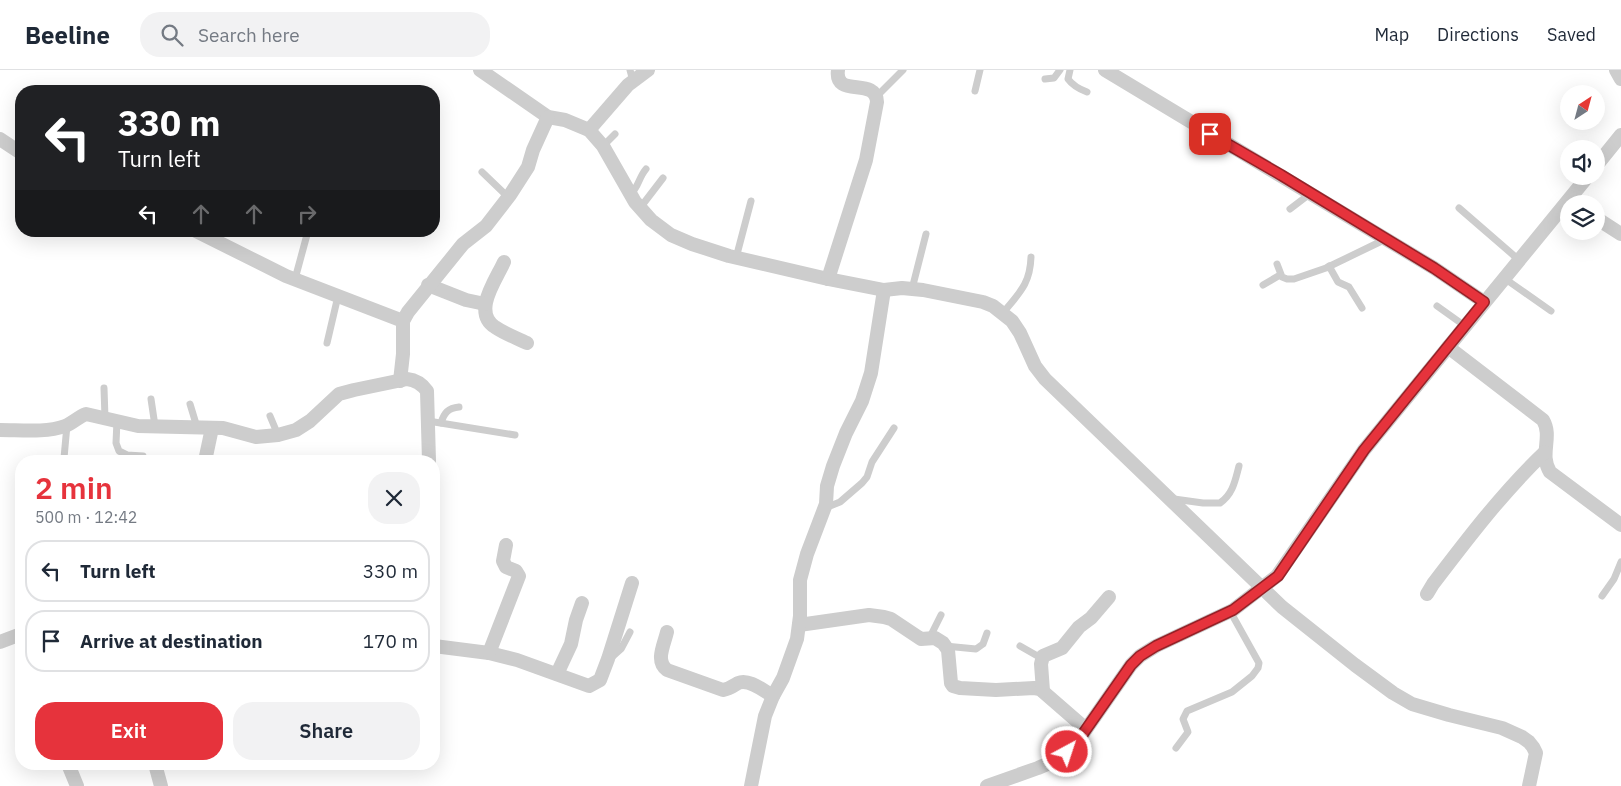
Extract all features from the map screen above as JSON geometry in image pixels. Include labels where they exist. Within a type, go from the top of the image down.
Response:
[{"type":"street","points":[[480,70],[548,117],[565,120],[589,130],[603,146],[640,208],[651,220],[672,235],[692,244],[736,258],[828,280],[884,290],[912,289],[983,302],[1002,314],[1012,322],[1020,333],[1035,366],[1045,379],[1263,589],[1322,639],[1393,693],[1412,704],[1502,728],[1528,742],[1536,752],[1529,786]]},
{"type":"street","points":[[589,130],[631,76],[648,70]]},
{"type":"street","points":[[828,280],[866,160],[876,97],[868,89],[848,86],[840,82],[838,70]]},
{"type":"street","points":[[1105,70],[1311,193],[1466,288],[1484,302]]},
{"type":"street","points":[[1616,70],[1621,79]]},
{"type":"street","points":[[400,381],[403,354],[403,322],[413,304],[463,244],[486,226],[509,198],[528,166],[548,117]]},
{"type":"street","points":[[1605,155],[1621,135]]},
{"type":"street","points":[[0,139],[15,149]]},
{"type":"street","points":[[987,786],[1054,761],[1072,747],[1140,656],[1230,611],[1263,589],[1278,576],[1364,450],[1504,277],[1560,215]]},
{"type":"street","points":[[1605,224],[1621,234]]},
{"type":"street","points":[[208,237],[295,280],[403,322]]},
{"type":"street","points":[[504,262],[485,304],[487,317],[494,327],[527,344]]},
{"type":"street","points":[[428,285],[466,300],[485,304]]},
{"type":"street","points":[[750,786],[765,716],[794,648],[799,625],[800,580],[814,532],[824,508],[833,466],[862,401],[871,373],[884,290]]},
{"type":"street","points":[[1448,347],[1540,417],[1546,425],[1545,464],[1550,472],[1621,525]]},
{"type":"street","points":[[0,430],[50,430],[67,425],[79,416],[86,414],[138,426],[223,428],[256,437],[278,435],[296,430],[310,421],[339,394],[408,379],[415,380],[424,386],[427,391],[434,422],[430,455]]},
{"type":"street","points":[[206,455],[212,428]]},
{"type":"street","points":[[1427,594],[1487,513],[1524,471],[1545,452]]},
{"type":"street","points":[[489,653],[519,576],[516,571],[506,567],[503,561],[506,545]]},
{"type":"street","points":[[440,647],[489,653],[517,660],[589,686],[600,680],[632,583]]},
{"type":"street","points":[[1043,691],[1042,658],[1046,653],[1056,652],[1062,648],[1079,627],[1091,618],[1109,597]]},
{"type":"street","points":[[557,674],[571,644],[582,603]]},
{"type":"street","points":[[799,625],[869,616],[884,617],[921,638],[930,637],[940,640],[948,650],[951,683],[956,688],[996,690],[1034,688],[1043,691],[1086,729]]},
{"type":"street","points":[[667,632],[660,661],[667,670],[723,690],[730,689],[740,682],[748,682],[773,696]]},
{"type":"street","points":[[0,642],[15,636]]},
{"type":"street","points":[[70,770],[77,786]]},
{"type":"street","points":[[157,770],[161,786]]},
{"type":"lane","points":[[876,97],[903,70]]},
{"type":"lane","points":[[975,91],[980,70]]},
{"type":"lane","points":[[1045,79],[1054,78],[1060,70]]},
{"type":"lane","points":[[1070,70],[1068,76],[1070,82],[1087,92]]},
{"type":"lane","points":[[603,146],[616,134]]},
{"type":"lane","points":[[630,194],[637,188],[646,169]]},
{"type":"lane","points":[[482,172],[509,198]]},
{"type":"lane","points":[[640,208],[663,178]]},
{"type":"lane","points":[[1290,209],[1311,193]]},
{"type":"lane","points":[[736,258],[751,201]]},
{"type":"lane","points":[[1459,208],[1519,260]]},
{"type":"lane","points":[[912,289],[926,234]]},
{"type":"lane","points":[[295,280],[306,237]]},
{"type":"lane","points":[[1278,264],[1280,275],[1283,278],[1294,279],[1329,266],[1386,239]]},
{"type":"lane","points":[[1002,314],[1027,282],[1031,269],[1031,257]]},
{"type":"lane","points":[[1329,266],[1338,282],[1349,287],[1362,308]]},
{"type":"lane","points":[[1263,285],[1280,275]]},
{"type":"lane","points":[[1504,277],[1550,312]]},
{"type":"lane","points":[[327,344],[338,296]]},
{"type":"lane","points":[[1437,306],[1465,326]]},
{"type":"lane","points":[[104,388],[119,450],[135,455]]},
{"type":"lane","points":[[151,399],[155,426]]},
{"type":"lane","points":[[190,404],[197,427]]},
{"type":"lane","points":[[434,422],[447,410],[459,407]]},
{"type":"lane","points":[[270,416],[278,435]]},
{"type":"lane","points":[[434,422],[515,435]]},
{"type":"lane","points":[[64,455],[67,425]]},
{"type":"lane","points":[[824,508],[840,502],[862,483],[867,477],[872,462],[894,428]]},
{"type":"lane","points":[[1168,498],[1203,504],[1220,503],[1230,494],[1235,484],[1239,466]]},
{"type":"lane","points":[[1602,596],[1614,579],[1621,562]]},
{"type":"lane","points":[[1176,748],[1188,732],[1183,719],[1187,711],[1232,692],[1252,676],[1258,668],[1259,663],[1230,611]]},
{"type":"lane","points":[[930,637],[942,615]]},
{"type":"lane","points":[[608,659],[621,649],[630,632]]},
{"type":"lane","points":[[945,646],[976,649],[982,644],[987,633]]},
{"type":"lane","points":[[1020,646],[1042,658]]},
{"type":"route","points":[[1067,752],[1080,738],[1131,665],[1140,656],[1156,646],[1233,610],[1278,576],[1364,450],[1484,302],[1434,268],[1210,134]]}]
